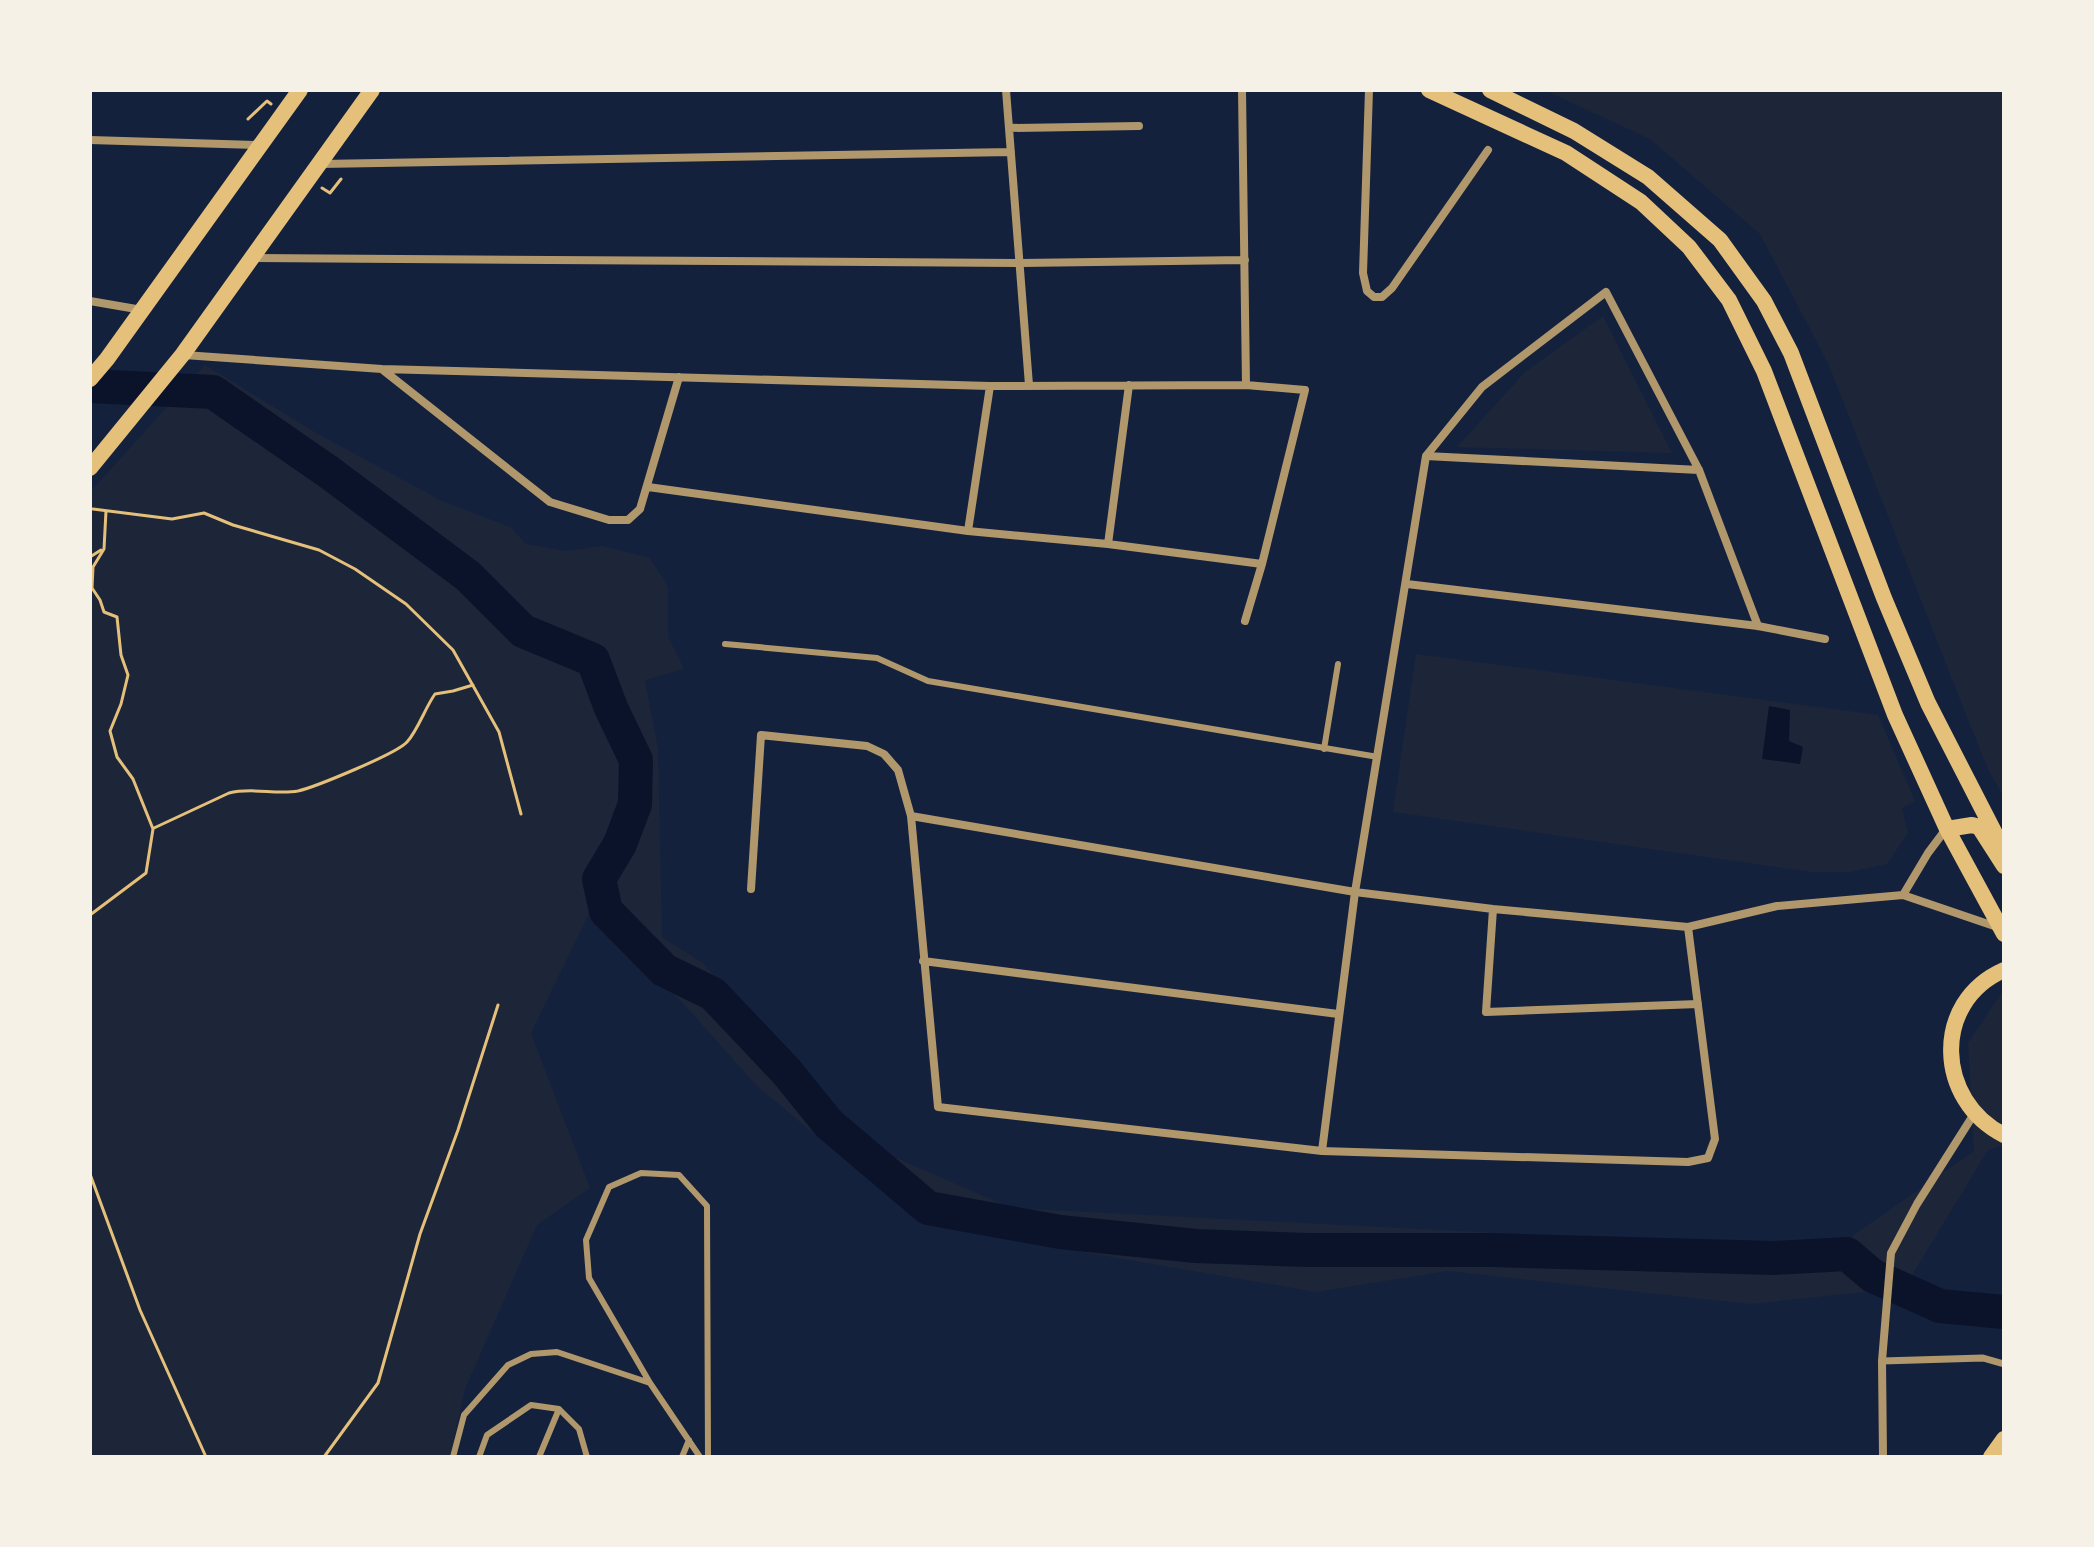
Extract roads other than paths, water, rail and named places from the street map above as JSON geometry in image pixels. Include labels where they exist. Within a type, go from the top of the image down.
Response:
[{"type":"main road","points":[[90,379],[300,90]]},
{"type":"main road","points":[[94,464],[183,354],[372,90]]},
{"type":"main road","points":[[1429,90],[1566,153],[1641,202],[1689,247],[1729,300],[1764,371],[1895,715],[1947,829],[2003,931]]},
{"type":"main road","points":[[1490,90],[1574,131],[1648,177],[1720,240],[1764,301],[1791,353],[1884,598],[1928,703],[2004,851]]},
{"type":"main road","points":[[1947,829],[1972,825],[1979,827],[2004,866]]},
{"type":"main road","points":[[2004,970],[1991,976],[1968,997],[1954,1026],[1950,1057],[1957,1088],[1974,1114],[2004,1135]]},
{"type":"main road","points":[[1991,1457],[2004,1439]]},
{"type":"street","points":[[1006,90],[1029,385]]},
{"type":"street","points":[[1242,90],[1246,385]]},
{"type":"street","points":[[1369,90],[1363,273],[1367,291],[1374,297],[1382,297],[1392,288],[1488,150]]},
{"type":"street","points":[[1009,128],[1139,126]]},
{"type":"street","points":[[90,140],[261,145]]},
{"type":"street","points":[[319,164],[1011,152]]},
{"type":"street","points":[[252,258],[1021,263],[1245,260]]},
{"type":"street","points":[[1322,1151],[1355,892],[1426,456],[1482,387],[1606,292],[1699,470],[1758,626]]},
{"type":"street","points":[[90,301],[142,310]]},
{"type":"street","points":[[183,354],[382,369],[990,386],[1246,385],[1305,390],[1245,621]]},
{"type":"street","points":[[382,369],[550,502],[609,520],[628,520],[640,509],[679,377]]},
{"type":"street","points":[[1108,544],[1129,385]]},
{"type":"street","points":[[968,531],[990,386]]},
{"type":"street","points":[[1426,456],[1699,470]]},
{"type":"street","points":[[648,487],[968,531],[1108,544],[1262,564]]},
{"type":"street","points":[[1407,584],[1758,626],[1825,639]]},
{"type":"street","points":[[751,889],[761,735],[867,746],[884,754],[898,770],[911,816],[938,1107],[1322,1151],[1688,1162],[1708,1158],[1715,1139],[1688,927]]},
{"type":"street","points":[[911,816],[1355,892],[1493,909],[1688,927],[1777,906],[1903,895],[2003,931]]},
{"type":"street","points":[[1903,895],[1928,853],[1947,829]]},
{"type":"street","points":[[1493,909],[1486,1012],[1698,1004]]},
{"type":"street","points":[[923,961],[1338,1014]]},
{"type":"street","points":[[1883,1457],[1882,1361],[1891,1253],[1917,1204],[1974,1114]]},
{"type":"street","points":[[1882,1361],[1983,1358],[2004,1364]]},
{"type":"lane","points":[[725,644],[877,658],[928,681],[1378,757]]},
{"type":"lane","points":[[1324,749],[1338,664]]},
{"type":"lane","points":[[700,1457],[650,1383],[589,1278],[586,1240],[609,1187],[641,1173],[679,1175],[707,1206],[708,1457]]},
{"type":"lane","points":[[453,1457],[464,1415],[508,1365],[531,1354],[557,1352],[650,1383]]},
{"type":"lane","points":[[479,1457],[487,1435],[531,1405],[559,1409],[579,1429],[587,1457]]},
{"type":"lane","points":[[539,1457],[559,1409]]},
{"type":"lane","points":[[682,1457],[689,1440]]},
{"type":"waterway","points":[[90,386],[213,392],[330,473],[468,576],[523,631],[593,660],[611,708],[636,760],[635,804],[620,844],[599,879],[606,911],[664,970],[713,994],[786,1071],[829,1124],[928,1208],[1060,1232],[1196,1246],[1774,1258],[1847,1254],[1873,1276],[1940,1306],[2004,1312]]}]
